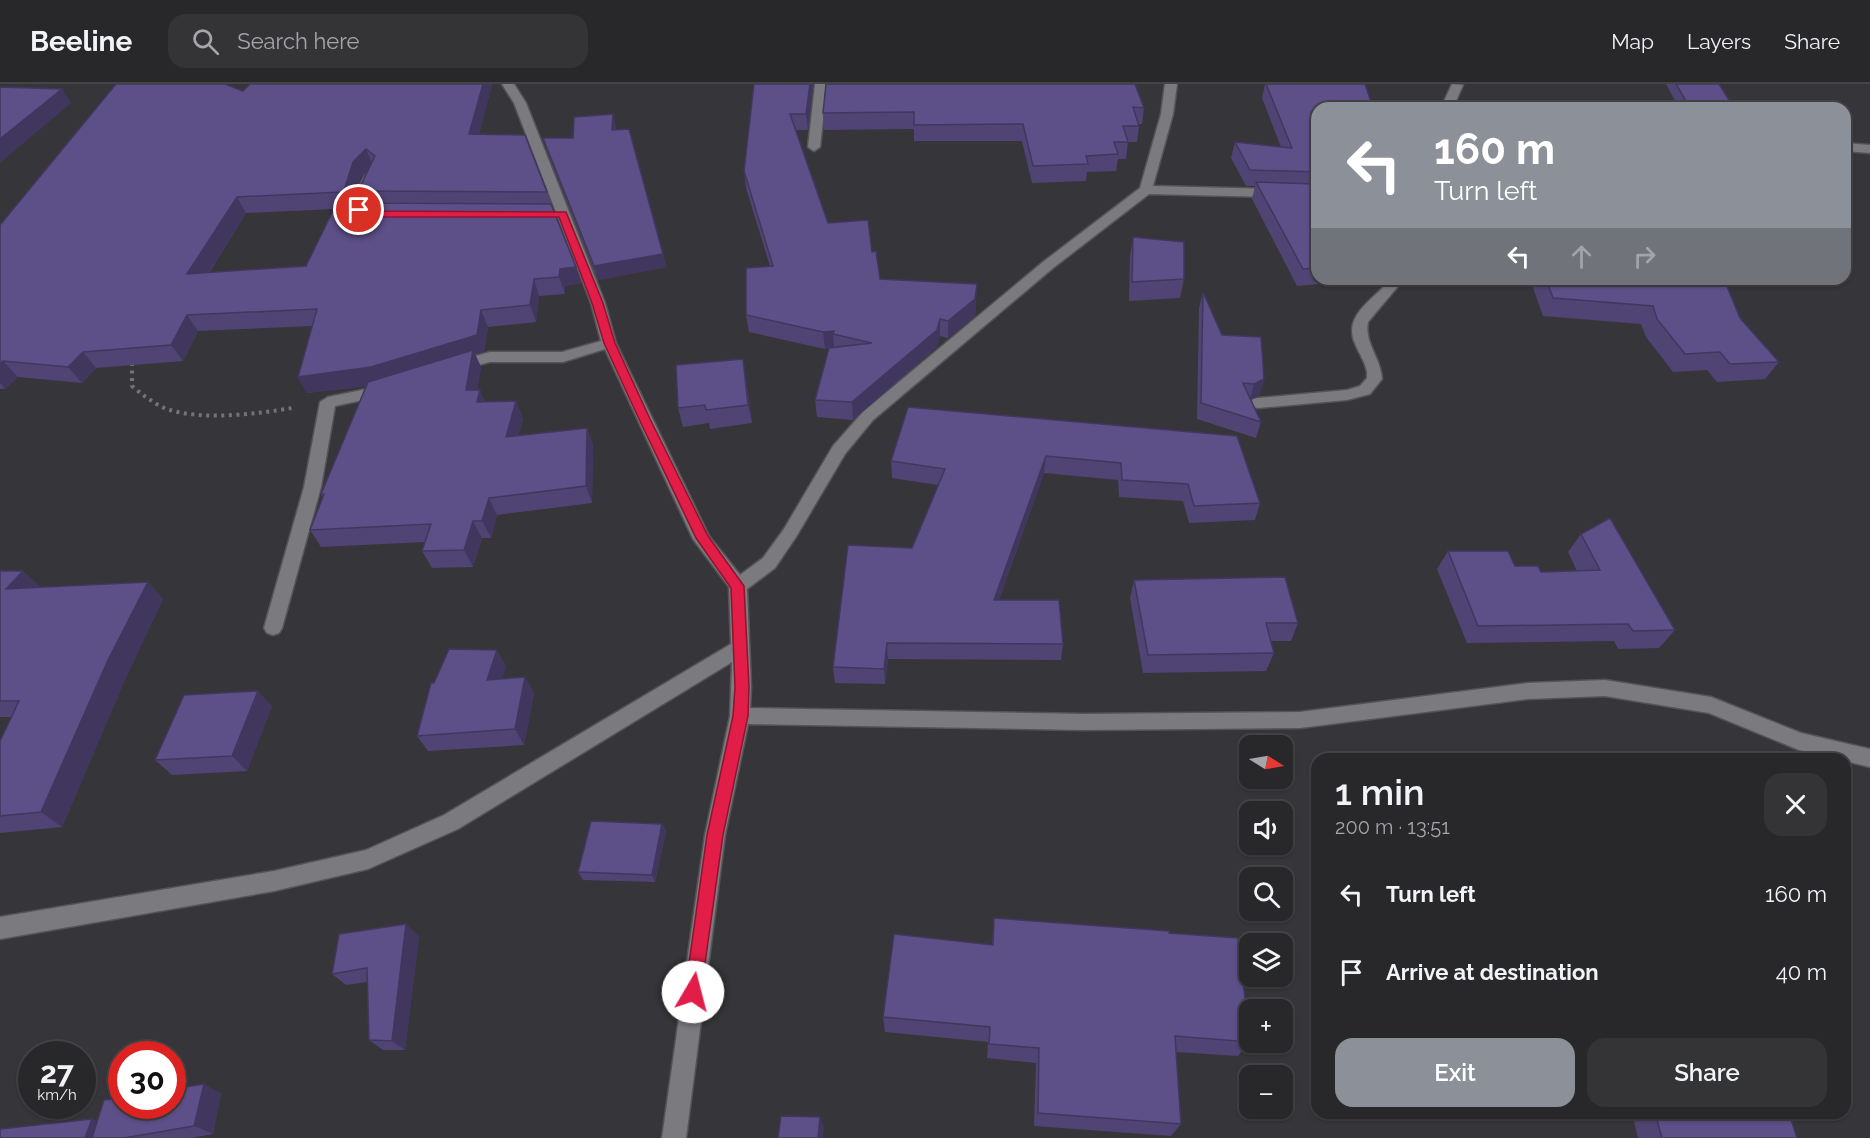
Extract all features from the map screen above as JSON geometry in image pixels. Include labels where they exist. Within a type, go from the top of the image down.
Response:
[{"type":"street","points":[[508,84],[520,103],[557,214],[598,303],[609,343],[702,538],[738,586],[741,647],[740,716],[715,835],[674,1138]]},
{"type":"street","points":[[814,147],[821,84]]},
{"type":"street","points":[[738,586],[769,562],[790,533],[839,450],[868,416],[1048,264],[1146,190],[1167,114],[1171,84]]},
{"type":"street","points":[[1450,102],[1457,85]]},
{"type":"street","points":[[1851,147],[1870,149]]},
{"type":"street","points":[[374,171],[360,201],[359,210],[365,213],[385,214]]},
{"type":"street","points":[[1146,190],[1311,194]]},
{"type":"street","points":[[1258,403],[1347,395],[1365,390],[1375,379],[1375,366],[1360,339],[1359,323],[1366,310],[1383,297],[1392,285]]},
{"type":"street","points":[[443,371],[490,357],[563,357],[609,343]]},
{"type":"street","points":[[273,628],[314,477],[325,430],[328,402],[401,385]]},
{"type":"street","points":[[0,928],[274,881],[368,859],[451,822],[741,647]]},
{"type":"street","points":[[740,716],[1084,722],[1300,720],[1528,691],[1605,688],[1711,705],[1799,741],[1849,753]]},
{"type":"street","points":[[1851,753],[1870,758]]},
{"type":"path","points":[[132,362],[132,386],[148,399],[172,410],[219,414],[279,411],[328,402]]},
{"type":"building","points":[[116,84],[225,84],[243,91],[250,84],[483,84],[469,134],[525,135],[547,192],[362,191],[361,185],[375,156],[366,149],[353,162],[343,194],[357,203],[551,204],[576,267],[560,269],[559,277],[534,279],[530,305],[481,310],[477,335],[371,367],[298,377],[317,309],[187,315],[171,345],[83,352],[68,367],[3,361],[0,364],[0,225]],"holes":[[[342,192],[306,266],[187,274],[237,197]]]},
{"type":"building","points":[[754,84],[810,84],[806,114],[790,114],[828,223],[868,220],[872,252],[876,251],[880,279],[977,284],[975,299],[948,321],[940,319],[937,330],[852,402],[815,400],[829,348],[872,343],[833,334],[834,331],[823,332],[746,315],[746,268],[773,266],[744,171]]},
{"type":"building","points":[[826,84],[1135,84],[1144,108],[1133,107],[1139,126],[1123,126],[1128,142],[1114,142],[1118,154],[1086,156],[1088,164],[1033,166],[1023,124],[914,125],[914,112],[823,113]]},
{"type":"building","points":[[1266,84],[1365,84],[1371,102],[1311,102],[1311,172],[1250,170],[1235,142],[1292,148]]},
{"type":"building","points":[[1676,84],[1719,84],[1730,102],[1686,102]]},
{"type":"building","points":[[0,87],[62,89],[0,139]]},
{"type":"building","points":[[613,114],[612,130],[629,129],[663,254],[594,266],[543,138],[573,138],[574,117]]},
{"type":"building","points":[[1256,182],[1311,184],[1311,268],[1303,269]]},
{"type":"building","points":[[1133,237],[1184,242],[1184,279],[1132,282]]},
{"type":"building","points":[[1548,285],[1726,285],[1740,318],[1779,362],[1730,364],[1720,352],[1685,354],[1657,319],[1653,306],[1553,298]]},
{"type":"building","points":[[1203,292],[1222,335],[1261,337],[1264,379],[1254,384],[1243,383],[1261,422],[1201,403]]},
{"type":"building","points":[[473,350],[466,390],[480,390],[477,402],[516,401],[506,437],[587,428],[586,486],[489,498],[482,521],[473,521],[464,550],[422,551],[431,524],[310,530],[324,494],[321,494],[368,382]]},
{"type":"building","points":[[743,359],[748,405],[706,410],[705,405],[678,408],[676,365]]},
{"type":"building","points":[[908,407],[1237,436],[1260,503],[1194,506],[1188,484],[1122,480],[1121,463],[1046,456],[994,600],[1059,600],[1063,644],[887,643],[884,669],[833,667],[848,545],[912,548],[945,469],[891,461]]},
{"type":"building","points":[[1610,518],[1675,630],[1633,631],[1628,624],[1478,626],[1448,551],[1508,551],[1515,566],[1538,566],[1541,572],[1600,570],[1581,534]]},
{"type":"building","points":[[0,571],[23,571],[6,589],[148,582],[108,660],[41,812],[0,816],[0,741],[19,701],[0,701]]},
{"type":"building","points":[[1285,577],[1298,623],[1266,623],[1274,653],[1148,655],[1134,580]]},
{"type":"building","points":[[449,649],[497,650],[487,680],[525,677],[515,729],[417,736],[431,683],[434,683]]},
{"type":"building","points":[[258,691],[232,756],[155,760],[184,695]]},
{"type":"building","points":[[591,821],[662,824],[652,875],[578,872]]},
{"type":"building","points":[[994,918],[1238,938],[1239,987],[1244,987],[1245,999],[1239,999],[1239,1041],[1175,1036],[1181,1124],[1038,1113],[1039,1048],[989,1044],[990,1027],[883,1017],[894,934],[993,945]]},
{"type":"building","points":[[406,924],[392,1041],[369,1040],[367,968],[332,974],[339,934]]},
{"type":"building","points":[[204,1084],[194,1126],[124,1138],[92,1138],[104,1100],[108,1100],[108,1119],[186,1119],[186,1087]]},
{"type":"building","points":[[781,1116],[820,1117],[818,1138],[778,1138]]},
{"type":"building","points":[[92,1119],[85,1138],[0,1138],[0,1129]]},
{"type":"building","points":[[1657,1119],[1791,1119],[1797,1138],[1662,1138]]},
{"type":"route","points":[[359,210],[370,214],[563,214],[598,303],[609,343],[702,538],[738,586],[742,687],[740,716],[715,835],[693,992]]}]
